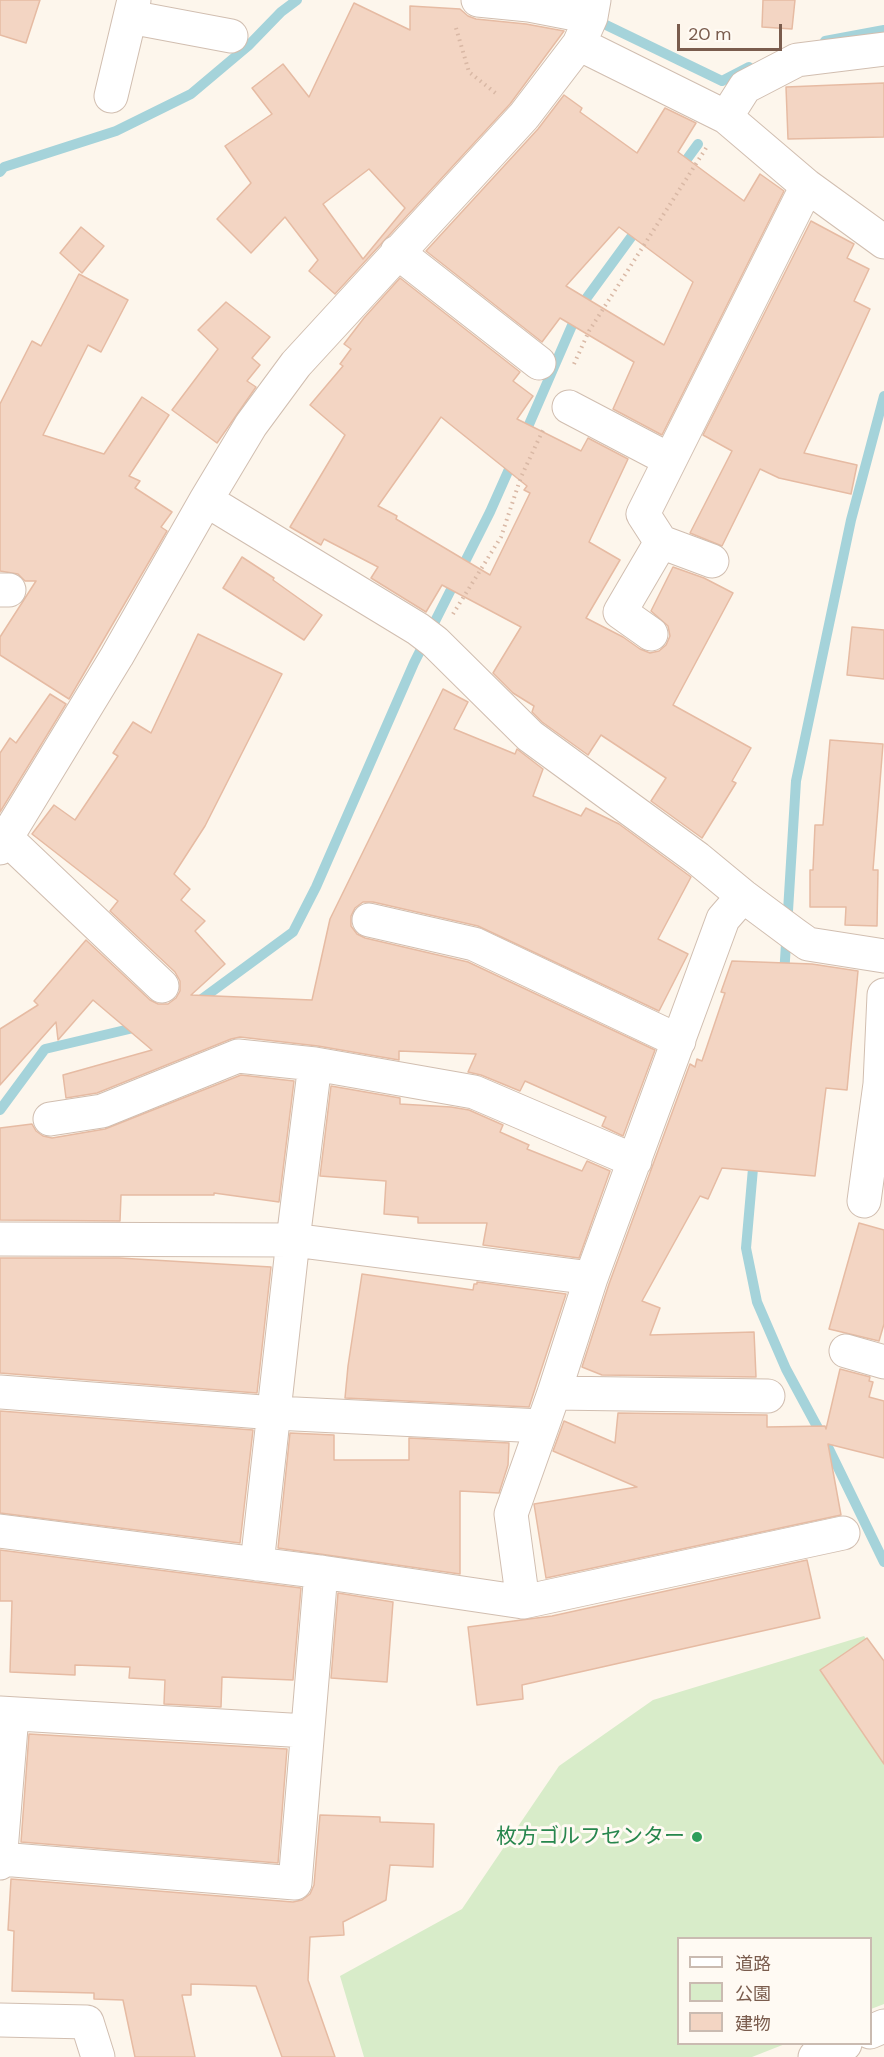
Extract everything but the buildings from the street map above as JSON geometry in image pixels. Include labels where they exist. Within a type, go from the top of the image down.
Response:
[{"type":"street","points":[[466,10],[529,5],[588,20],[726,117],[807,186],[884,242]]},
{"type":"street","points":[[111,96],[132,9],[231,36]]},
{"type":"street","points":[[162,986],[3,843],[117,656],[251,425],[296,364],[524,116],[588,20]]},
{"type":"street","points":[[726,117],[745,87],[797,60],[884,49]]},
{"type":"street","points":[[712,561],[661,542],[643,514],[807,186]]},
{"type":"street","points":[[397,252],[539,363]]},
{"type":"street","points":[[569,407],[670,460]]},
{"type":"street","points":[[206,500],[418,629],[435,642],[530,736],[697,858],[743,896],[808,944],[884,956]]},
{"type":"street","points":[[651,634],[621,612],[661,542]]},
{"type":"street","points":[[523,1602],[511,1514],[554,1393],[591,1278],[723,919],[743,896]]},
{"type":"street","points":[[369,920],[474,945],[679,1041]]},
{"type":"street","points":[[864,1201],[878,1134],[884,995]]},
{"type":"street","points":[[50,1119],[102,1112],[238,1056],[315,1064],[474,1092],[634,1161]]},
{"type":"street","points":[[257,1564],[315,1064]]},
{"type":"street","points":[[0,1239],[293,1240],[591,1278]]},
{"type":"street","points":[[846,1351],[884,1362]]},
{"type":"street","points":[[0,1392],[275,1413],[541,1426]]},
{"type":"street","points":[[554,1393],[768,1396]]},
{"type":"street","points":[[0,1531],[321,1572],[523,1602],[843,1533]]},
{"type":"street","points":[[307,1731],[6,1714],[0,1860],[295,1883],[321,1572]]},
{"type":"street","points":[[0,2020],[87,2022],[98,2057]]},
{"type":"street","points":[[815,2057],[841,2045]]},
{"type":"path","points":[[466,10],[469,72],[524,116]]},
{"type":"green space","name":"枚方ゴルフセンター","points":[[864,1636],[884,1661],[884,2004],[872,2009],[872,1937],[677,1937],[677,2045],[782,2045],[752,2057],[364,2057],[340,1976],[462,1909],[559,1766],[653,1700]]},
{"type":"waterway","points":[[0,172],[4,167],[116,131],[191,94],[248,46],[281,12],[297,0]]},
{"type":"waterway","points":[[604,24],[722,81],[749,67]]},
{"type":"waterway","points":[[825,41],[884,30]]},
{"type":"waterway","points":[[679,170],[698,144]]},
{"type":"waterway","points":[[524,436],[580,307],[640,225]]},
{"type":"waterway","points":[[784,976],[796,781],[851,520],[884,396]]},
{"type":"waterway","points":[[195,1004],[293,932],[316,887],[414,663],[490,512],[514,458]]},
{"type":"waterway","points":[[0,1110],[45,1049],[142,1026]]},
{"type":"waterway","points":[[754,1157],[746,1248],[757,1302],[786,1369],[826,1443],[884,1562]]},
{"type":"place","name":"枚方ゴルフセンター","points":[[697,1837]]}]
